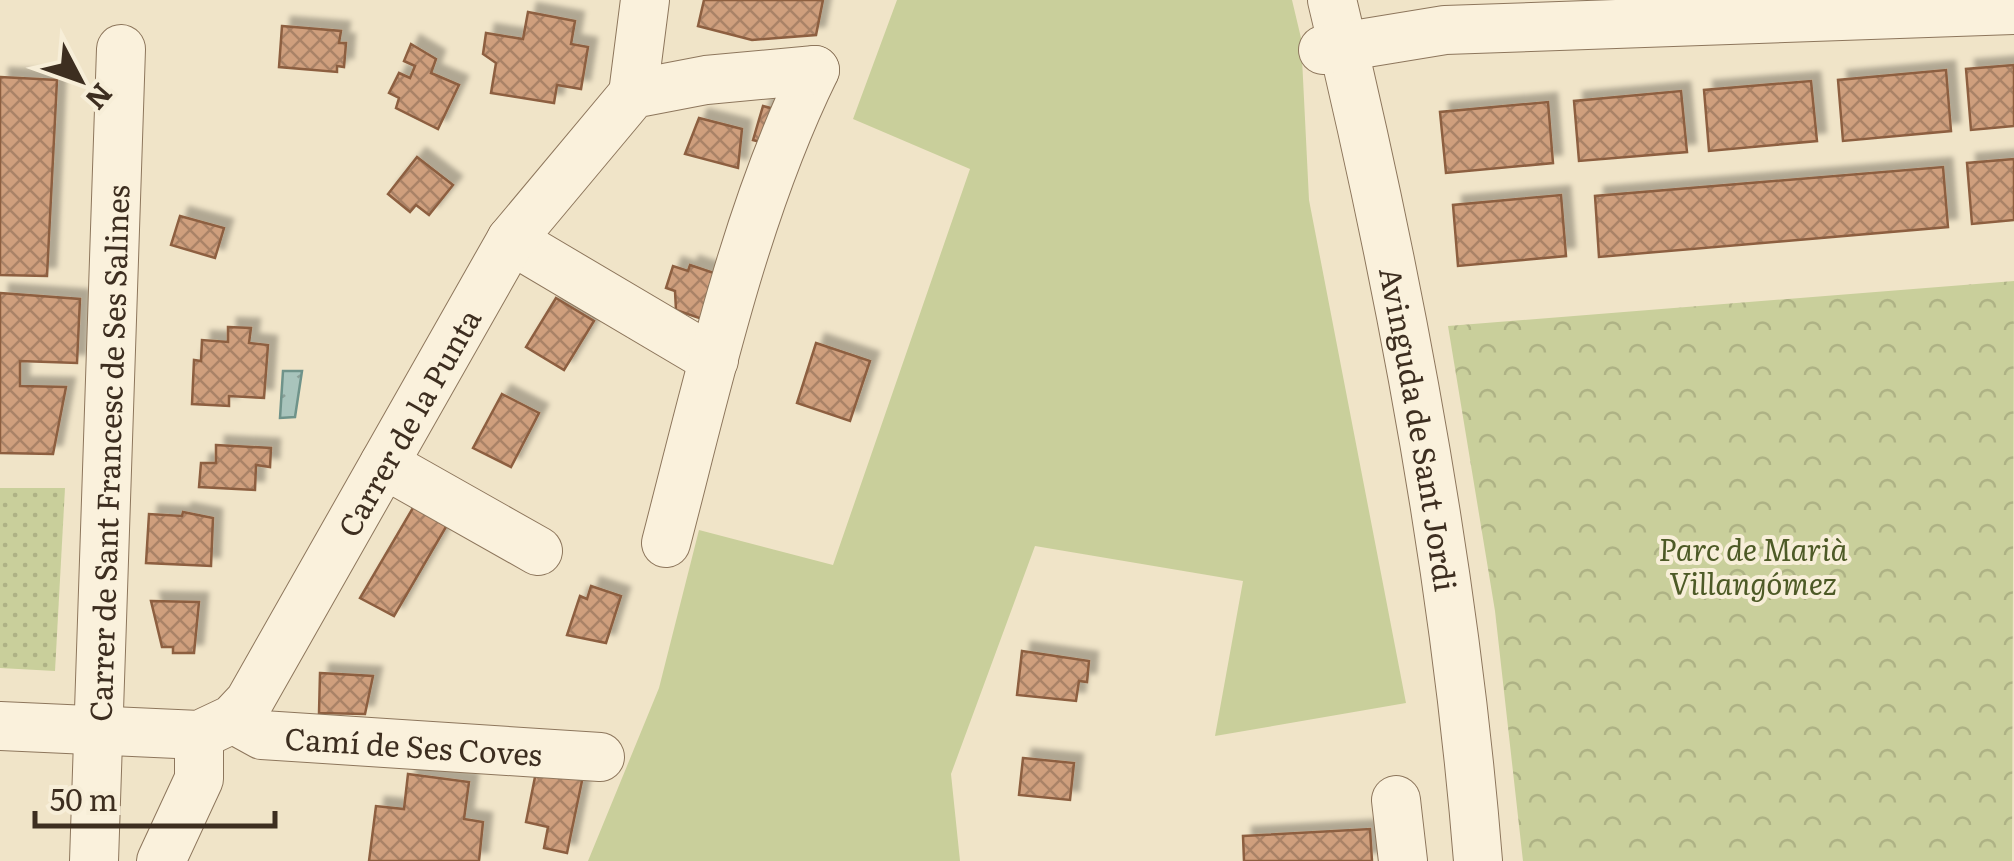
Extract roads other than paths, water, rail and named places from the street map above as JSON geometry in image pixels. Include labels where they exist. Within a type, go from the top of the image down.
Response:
[{"type":"street","points":[[645,0],[633,94],[706,80],[816,70],[787,126],[714,360],[666,543]]},
{"type":"street","points":[[1332,31],[2014,10]]},
{"type":"street","name":"Avinguda de Sant Jordi","points":[[1332,31],[1400,320],[1450,600],[1478,861]]},
{"type":"street","name":"Carrer de Sant Francesc de Ses Salines","points":[[94,861],[95,732],[121,49]]},
{"type":"street","name":"Carrer de la Punta","points":[[216,727],[248,702],[512,240],[633,94]]},
{"type":"street","points":[[512,240],[714,360]]},
{"type":"street","points":[[384,464],[538,551]]},
{"type":"street","points":[[0,726],[95,732],[216,727],[199,779],[160,861]]},
{"type":"street","name":"Camí de Ses Coves","points":[[216,727],[262,736],[600,758]]},
{"type":"street","points":[[1396,800],[1404,861]]},
{"type":"water","points":[[283,371],[302,371],[295,417],[280,418]]},
{"type":"park label","name":"Parc de Marià Villangómez","points":[[1753,565]]}]
